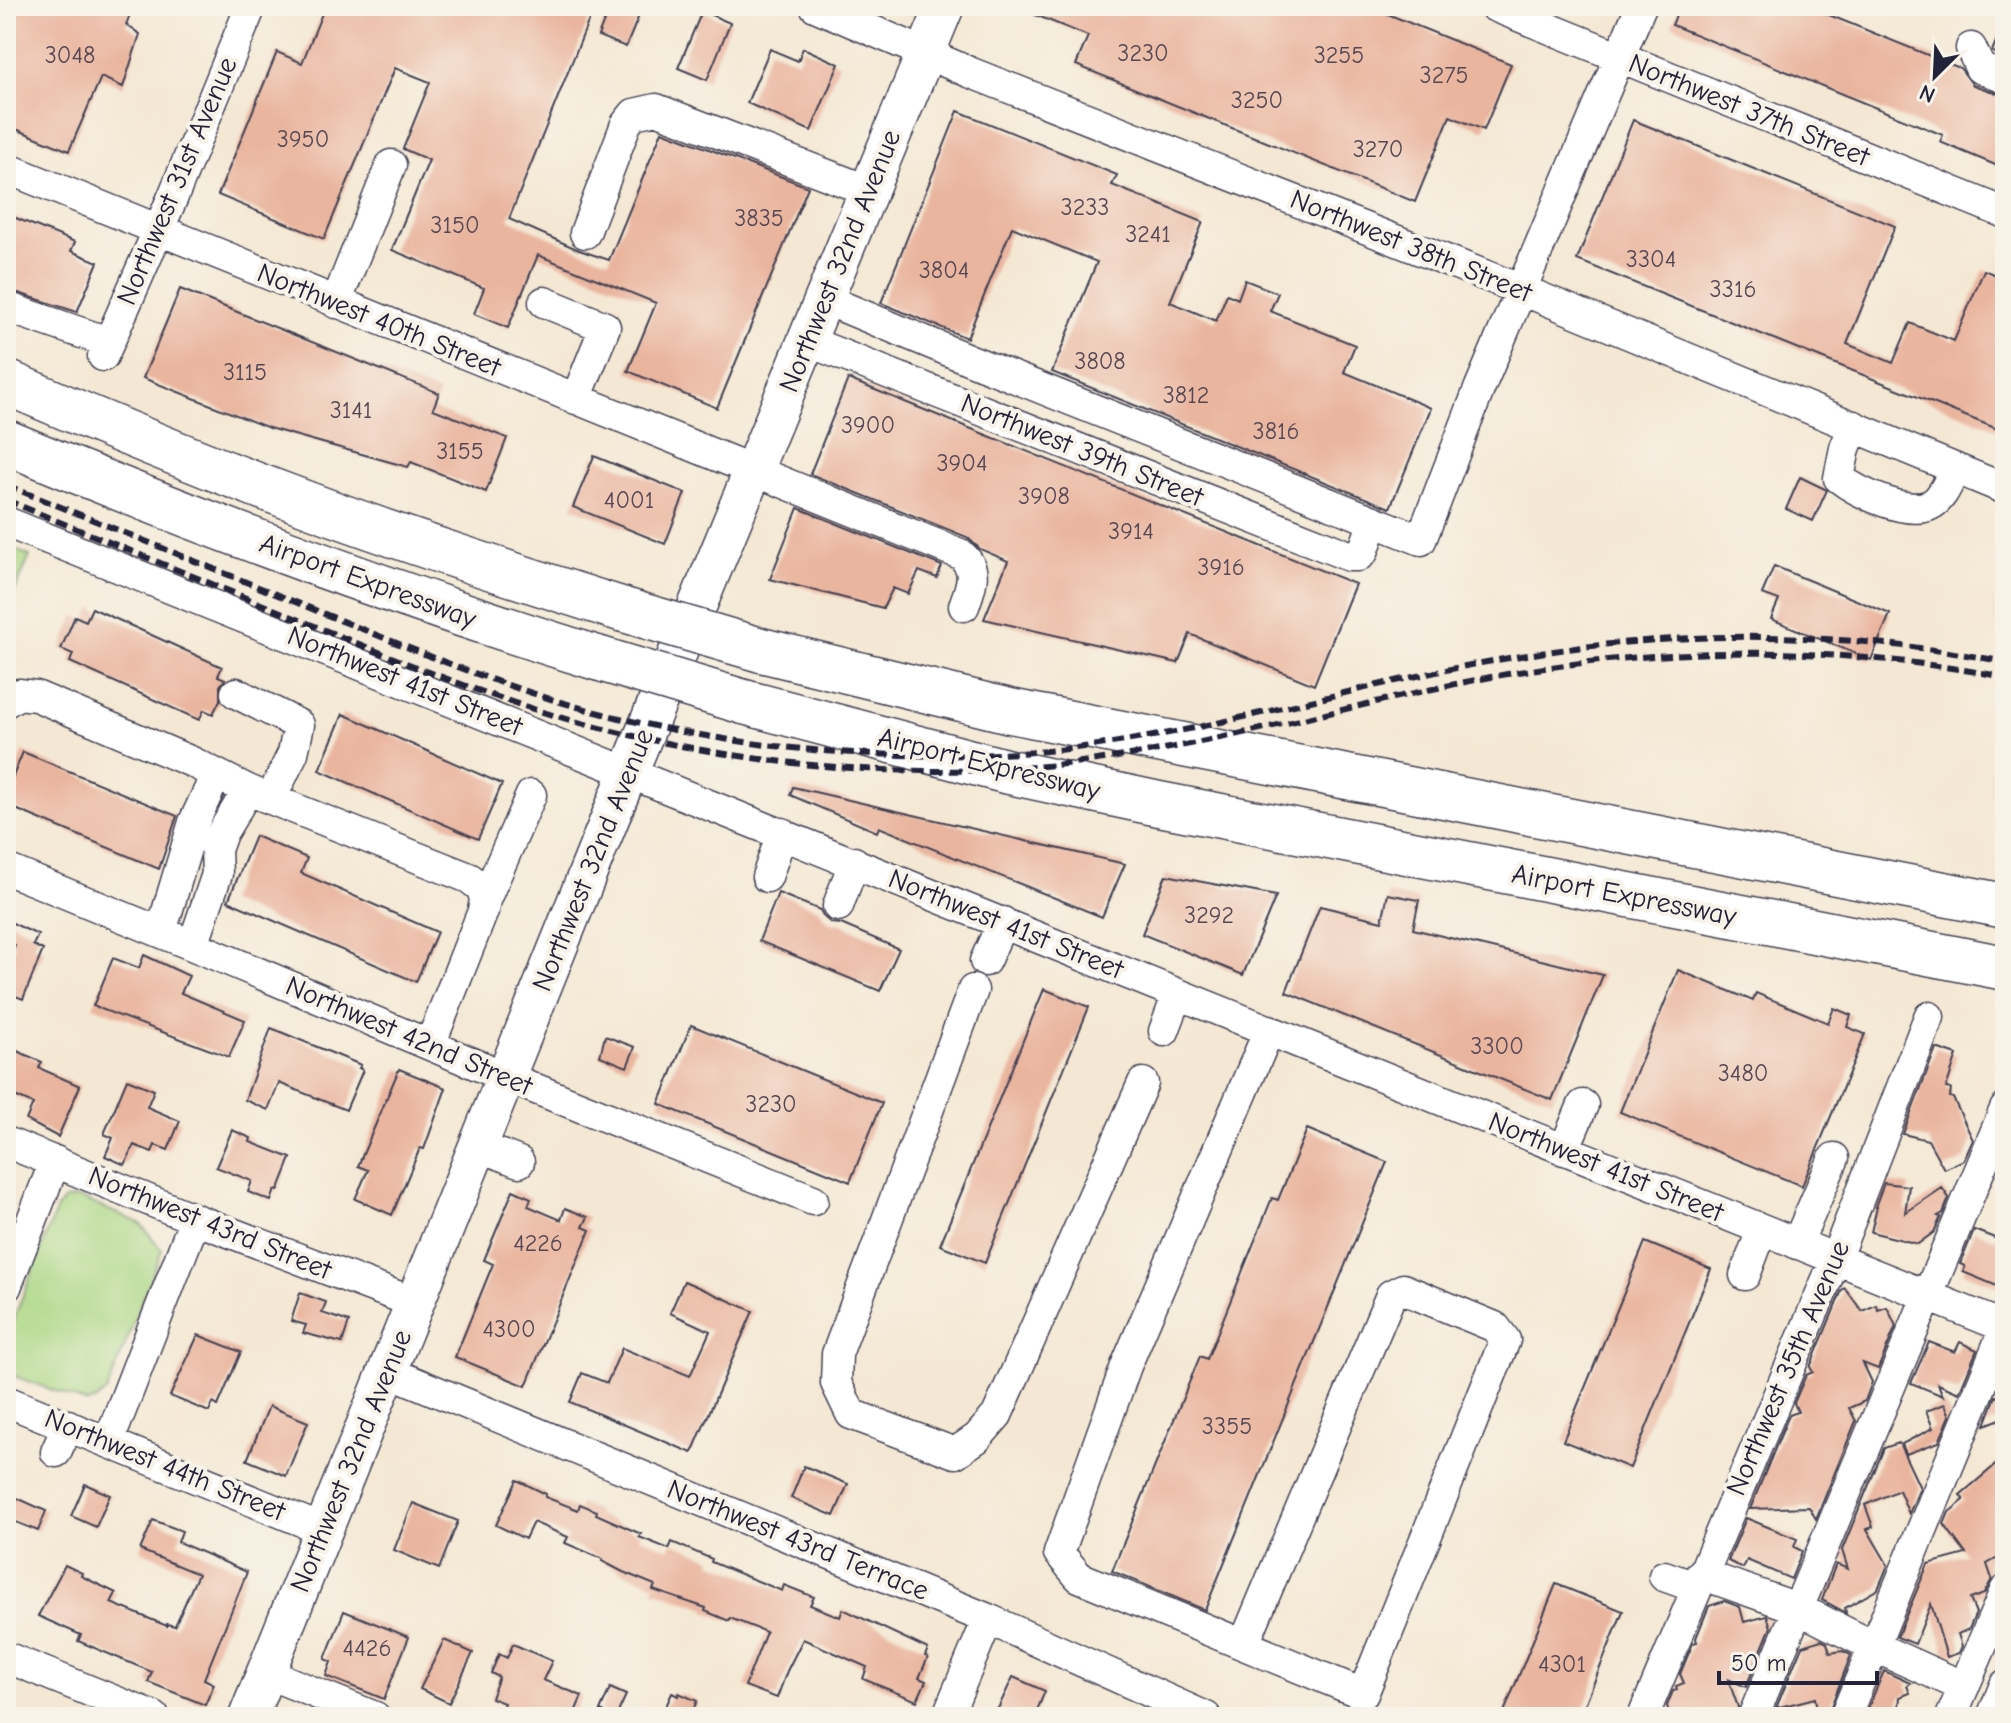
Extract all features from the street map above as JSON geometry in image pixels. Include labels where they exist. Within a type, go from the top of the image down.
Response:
[{"type":"highway","name":"Airport Expressway","points":[[6,382],[295,500],[483,566],[761,650],[1010,711],[2005,906]]},
{"type":"highway","name":"Airport Expressway","points":[[6,442],[266,545],[468,618],[744,702],[1005,771],[1408,854],[2005,968]]},
{"type":"highway","points":[[1784,926],[2005,986]]},
{"type":"main road","name":"Northwest 32nd Avenue","points":[[248,1717],[629,771],[945,6]]},
{"type":"street","name":"Northwest 31st Avenue","points":[[6,307],[105,349],[251,6]]},
{"type":"street","name":"Northwest 38th Street","points":[[815,6],[969,72],[1522,290],[2005,489]]},
{"type":"street","name":"Northwest 37th Street","points":[[1494,6],[2005,213]]},
{"type":"street","points":[[824,299],[1421,540],[1480,387],[1641,6]]},
{"type":"street","points":[[1971,48],[1980,68],[2005,78]]},
{"type":"street","points":[[585,233],[626,124],[634,114],[656,109],[869,191]]},
{"type":"street","points":[[336,303],[391,165]]},
{"type":"street","name":"Northwest 40th Street","points":[[6,168],[99,193],[158,229],[336,303],[396,315],[576,399],[960,554],[968,561],[973,582],[964,606]]},
{"type":"street","points":[[544,302],[605,327],[576,399]]},
{"type":"street","name":"Northwest 39th Street","points":[[807,341],[1349,556],[1358,556],[1363,552],[1374,521]]},
{"type":"street","points":[[1854,426],[1845,448],[1839,478],[1882,501],[1902,506],[1932,504],[1946,488],[1955,469]]},
{"type":"street","name":"Northwest 41st Street","points":[[6,522],[854,862],[923,905],[1003,922],[2005,1328]]},
{"type":"street","points":[[193,945],[217,874],[216,855],[222,833],[293,753],[299,725],[236,693]]},
{"type":"street","points":[[6,702],[19,694],[36,696],[259,794],[469,878],[482,888],[485,900]]},
{"type":"street","points":[[161,932],[194,822],[216,775]]},
{"type":"street","points":[[430,1045],[485,900],[531,795]]},
{"type":"street","points":[[767,877],[782,833]]},
{"type":"street","points":[[188,845],[216,855]]},
{"type":"street","points":[[838,906],[854,862]]},
{"type":"street","name":"Northwest 42nd Street","points":[[6,869],[506,1077],[813,1200]]},
{"type":"street","points":[[985,961],[1003,922]]},
{"type":"street","points":[[973,990],[837,1354],[836,1383],[851,1414],[955,1453],[977,1438],[997,1415],[1143,1083]]},
{"type":"street","points":[[1164,1031],[1178,994]]},
{"type":"street","name":"Northwest 35th Avenue","points":[[1643,1717],[1835,1260],[1929,1017]]},
{"type":"street","points":[[1244,1644],[1391,1295],[1403,1289],[1495,1327],[1505,1340],[1358,1706],[1244,1644],[1079,1577],[1059,1553],[1126,1366],[1269,1030]]},
{"type":"street","points":[[1564,1150],[1583,1105]]},
{"type":"street","points":[[1753,1717],[2005,1109]]},
{"type":"street","name":"Northwest 43rd Street","points":[[6,1142],[195,1219],[415,1303]]},
{"type":"street","points":[[478,1146],[519,1162]]},
{"type":"street","points":[[1797,1244],[1834,1158]]},
{"type":"street","points":[[6,1287],[55,1161]]},
{"type":"street","points":[[109,1441],[195,1219]]},
{"type":"street","points":[[1745,1275],[1762,1230]]},
{"type":"street","points":[[1845,1717],[2005,1328]]},
{"type":"street","name":"Northwest 43rd Terrace","points":[[387,1371],[988,1619],[1206,1717]]},
{"type":"street","name":"Northwest 44th Street","points":[[6,1401],[62,1438],[109,1441],[324,1530]]},
{"type":"street","points":[[1664,1576],[1698,1581],[1797,1608],[1964,1687]]},
{"type":"street","points":[[1951,1717],[2005,1591]]},
{"type":"street","points":[[947,1717],[988,1619]]},
{"type":"street","points":[[6,1657],[154,1717]]},
{"type":"street","points":[[266,1673],[375,1717]]},
{"type":"street","points":[[1992,1717],[2005,1685]]},
{"type":"green space","points":[[6,546],[30,556],[6,612]]},
{"type":"green space","points":[[80,1198],[140,1223],[162,1250],[107,1391],[87,1403],[11,1375],[6,1369],[6,1339],[57,1208],[65,1200]]},
{"type":"building","points":[[6,6],[133,6],[126,25],[140,34],[123,87],[101,77],[69,151],[6,125]]},
{"type":"building","points":[[325,6],[564,6],[590,17],[509,219],[579,250],[609,260],[662,131],[808,187],[717,408],[628,371],[656,303],[538,255],[508,328],[474,314],[484,288],[392,250],[429,160],[403,149],[430,82],[395,68],[324,239],[218,195],[277,52],[302,63]]},
{"type":"building","points":[[610,6],[643,6],[626,47],[598,36]]},
{"type":"building","points":[[1013,6],[1368,6],[1511,64],[1484,130],[1450,116],[1415,202],[1076,65],[1088,36]]},
{"type":"building","points":[[1680,6],[1807,6],[1960,68],[1973,85],[2005,96],[2005,169],[1940,142],[1943,135],[1672,25]]},
{"type":"building","points":[[702,11],[730,23],[707,80],[678,68]]},
{"type":"building","points":[[2005,21],[2005,59],[1992,51]]},
{"type":"building","points":[[803,48],[839,64],[811,131],[747,103],[770,49],[798,61]]},
{"type":"building","points":[[958,111],[1117,175],[1112,185],[1203,222],[1170,302],[1216,321],[1227,294],[1238,299],[1245,280],[1278,293],[1270,311],[1355,345],[1344,372],[1431,408],[1390,508],[1052,372],[1097,262],[1012,227],[967,338],[881,303]]},
{"type":"building","points":[[1633,120],[1895,226],[1847,344],[1893,363],[1910,323],[1954,341],[1984,270],[2005,279],[2005,337],[1996,358],[2005,361],[2005,432],[1577,260]]},
{"type":"building","points":[[6,214],[75,242],[71,251],[98,262],[77,312],[6,289]]},
{"type":"building","points":[[180,289],[439,393],[433,409],[507,438],[486,492],[411,462],[408,467],[269,428],[143,378]]},
{"type":"building","points":[[848,379],[1355,584],[1314,685],[1190,634],[1178,663],[984,619],[1008,561],[980,549],[967,537],[810,474]]},
{"type":"building","points":[[594,456],[685,493],[665,544],[573,507]]},
{"type":"building","points":[[1800,477],[1827,490],[1813,521],[1786,509]]},
{"type":"building","points":[[798,508],[942,566],[937,578],[919,571],[908,594],[893,588],[883,608],[770,579]]},
{"type":"building","points":[[1774,566],[1890,614],[1871,660],[1771,619],[1779,600],[1762,594]]},
{"type":"building","points":[[92,608],[222,667],[218,676],[225,679],[220,686],[220,700],[213,714],[204,710],[199,720],[70,662],[73,654],[61,649],[75,616],[86,621]]},
{"type":"building","points":[[343,714],[502,784],[478,839],[319,770]]},
{"type":"building","points":[[23,752],[177,816],[159,869],[6,805],[6,793]]},
{"type":"building","points":[[793,787],[1125,864],[1102,917],[879,827],[877,832],[790,795]]},
{"type":"building","points":[[255,836],[307,858],[301,873],[437,932],[416,982],[228,901]]},
{"type":"building","points":[[1166,875],[1276,896],[1243,975],[1142,934]]},
{"type":"building","points":[[778,893],[820,910],[831,923],[841,924],[899,949],[880,991],[759,941]]},
{"type":"building","points":[[1388,894],[1419,900],[1413,929],[1603,975],[1552,1100],[1286,992],[1320,906],[1382,921]]},
{"type":"building","points":[[6,920],[38,935],[33,945],[43,950],[23,999],[6,992],[6,967],[15,945],[6,941]]},
{"type":"building","points":[[144,955],[189,976],[181,993],[245,1020],[229,1057],[93,1006],[113,958],[139,968]]},
{"type":"building","points":[[1678,970],[1753,1001],[1756,993],[1828,1023],[1834,1008],[1851,1015],[1847,1027],[1865,1034],[1802,1186],[1620,1112]]},
{"type":"building","points":[[1044,989],[1089,1007],[985,1263],[940,1245]]},
{"type":"building","points":[[691,1025],[882,1103],[850,1182],[659,1104]]},
{"type":"building","points":[[271,1028],[361,1065],[359,1068],[363,1070],[346,1110],[279,1083],[268,1110],[245,1100]]},
{"type":"building","points":[[605,1036],[635,1047],[627,1067],[600,1056]]},
{"type":"building","points":[[6,1046],[42,1062],[39,1068],[80,1086],[58,1137],[26,1120],[33,1104],[6,1092]]},
{"type":"building","points":[[1936,1048],[1957,1055],[1946,1088],[1951,1089],[1950,1097],[1973,1140],[1964,1160],[1944,1169],[1928,1140],[1903,1134]]},
{"type":"building","points":[[399,1069],[446,1088],[424,1149],[420,1148],[392,1215],[355,1199],[368,1170],[358,1166]]},
{"type":"building","points":[[127,1079],[154,1090],[147,1107],[180,1121],[168,1150],[155,1145],[152,1152],[134,1145],[125,1165],[105,1156],[113,1138],[104,1134]]},
{"type":"building","points":[[1307,1129],[1387,1162],[1205,1610],[1112,1571],[1200,1356],[1207,1359],[1272,1198],[1278,1200]]},
{"type":"building","points":[[232,1130],[251,1138],[250,1142],[291,1158],[271,1201],[248,1192],[252,1181],[216,1167]]},
{"type":"building","points":[[1884,1183],[1909,1186],[1905,1213],[1942,1188],[1949,1198],[1943,1213],[1938,1216],[1941,1217],[1934,1232],[1918,1244],[1871,1232],[1875,1207]]},
{"type":"building","points":[[513,1190],[531,1198],[528,1206],[561,1220],[565,1208],[588,1217],[583,1227],[590,1230],[526,1386],[455,1357],[493,1264],[484,1260]]},
{"type":"building","points":[[1974,1230],[2005,1242],[2005,1271],[1997,1286],[1963,1272],[1965,1266],[1960,1264]]},
{"type":"building","points":[[1645,1242],[1711,1269],[1630,1468],[1563,1441]]},
{"type":"building","points":[[684,1281],[753,1311],[692,1453],[570,1402],[582,1373],[607,1383],[622,1348],[690,1376],[710,1331],[670,1313]]},
{"type":"building","points":[[1845,1288],[1862,1311],[1876,1305],[1878,1310],[1887,1307],[1896,1326],[1878,1369],[1863,1363],[1872,1382],[1865,1401],[1849,1408],[1856,1421],[1816,1519],[1809,1507],[1750,1509],[1789,1415],[1798,1412],[1794,1403],[1806,1375],[1813,1372],[1810,1367]]},
{"type":"building","points":[[300,1293],[326,1302],[322,1313],[349,1322],[342,1343],[303,1333],[306,1325],[291,1321]]},
{"type":"building","points":[[198,1335],[241,1352],[218,1406],[213,1403],[209,1412],[170,1396]]},
{"type":"building","points":[[1929,1342],[1955,1352],[1960,1342],[1977,1350],[1959,1393],[1938,1384],[1943,1396],[1911,1383]]},
{"type":"building","points":[[1996,1396],[2005,1400],[2005,1413],[2003,1418],[1985,1425]]},
{"type":"building","points":[[1945,1404],[1950,1416],[1939,1442],[1906,1454],[1902,1444],[1933,1428],[1926,1411]]},
{"type":"building","points":[[269,1406],[308,1422],[286,1476],[247,1460]]},
{"type":"building","points":[[1899,1443],[1920,1488],[1909,1514],[1899,1490],[1865,1505],[1873,1527],[1867,1529],[1888,1565],[1878,1589],[1845,1608],[1846,1613],[1822,1600],[1836,1564],[1848,1569],[1842,1550],[1884,1448]]},
{"type":"building","points":[[2005,1457],[2005,1554],[1987,1564],[1992,1579],[1984,1594],[1970,1599],[1976,1613],[1969,1629],[1958,1634],[1962,1646],[1959,1653],[1947,1657],[1931,1604],[1915,1644],[1897,1637],[1928,1564],[1966,1554],[1944,1524],[1949,1512],[1964,1500],[1960,1495]]},
{"type":"building","points":[[804,1466],[848,1484],[834,1516],[791,1498]]},
{"type":"building","points":[[517,1480],[546,1494],[545,1497],[578,1510],[580,1504],[597,1511],[596,1514],[641,1534],[639,1537],[669,1549],[672,1542],[782,1591],[784,1585],[814,1597],[810,1605],[840,1617],[843,1609],[928,1649],[919,1678],[926,1681],[917,1701],[863,1679],[867,1667],[803,1639],[777,1698],[745,1686],[766,1632],[730,1618],[729,1621],[705,1611],[706,1608],[653,1590],[655,1585],[565,1543],[568,1537],[533,1522],[525,1539],[496,1525]]},
{"type":"building","points":[[85,1484],[110,1495],[96,1527],[71,1516]]},
{"type":"building","points":[[6,1493],[46,1511],[38,1531],[6,1518]]},
{"type":"building","points":[[413,1503],[458,1521],[439,1569],[394,1550]]},
{"type":"building","points":[[1746,1518],[1797,1539],[1794,1547],[1802,1551],[1791,1579],[1747,1560],[1743,1568],[1728,1561]]},
{"type":"building","points":[[153,1520],[182,1531],[178,1542],[247,1572],[204,1679],[214,1684],[205,1705],[148,1682],[152,1672],[78,1641],[81,1635],[38,1616],[65,1565],[116,1593],[111,1603],[167,1626],[175,1626],[198,1574],[140,1550]]},
{"type":"building","points":[[1556,1584],[1623,1611],[1580,1717],[1502,1717]]},
{"type":"building","points":[[1724,1601],[1740,1607],[1744,1622],[1767,1616],[1771,1627],[1746,1687],[1728,1679],[1738,1707],[1735,1717],[1671,1717],[1667,1706],[1673,1691],[1677,1690],[1676,1686],[1684,1683],[1680,1674],[1693,1643],[1697,1642],[1709,1606]]},
{"type":"building","points":[[344,1611],[409,1637],[384,1699],[326,1676],[331,1662],[325,1659]]},
{"type":"building","points":[[444,1640],[473,1653],[449,1703],[420,1689]]},
{"type":"building","points":[[1821,1640],[1827,1643],[1830,1653],[1843,1651],[1851,1655],[1828,1714],[1818,1715],[1815,1698],[1776,1708],[1802,1646]]},
{"type":"building","points":[[513,1644],[552,1661],[543,1680],[582,1696],[573,1717],[523,1717],[502,1708],[504,1703],[491,1698],[499,1677],[491,1673],[499,1654],[507,1658]]},
{"type":"building","points":[[1884,1671],[1910,1683],[1907,1686],[1910,1693],[1900,1697],[1898,1717],[1864,1717]]},
{"type":"building","points":[[1013,1677],[1045,1691],[1036,1713],[1045,1717],[994,1717]]},
{"type":"building","points":[[610,1688],[626,1695],[616,1717],[600,1711]]},
{"type":"building","points":[[672,1693],[697,1701],[690,1717],[661,1717]]},
{"type":"railway","points":[[6,485],[412,649],[533,694],[680,731],[798,748],[857,753],[976,755],[1088,746],[1192,728],[1399,680],[1521,656],[1659,640],[1728,637],[1865,642],[2005,662]]},
{"type":"railway","points":[[6,500],[452,681],[518,704],[585,724],[688,747],[845,768],[1004,769],[1117,757],[1229,736],[1451,685],[1590,662],[1659,656],[1728,653],[1865,658],[2005,677]]}]
